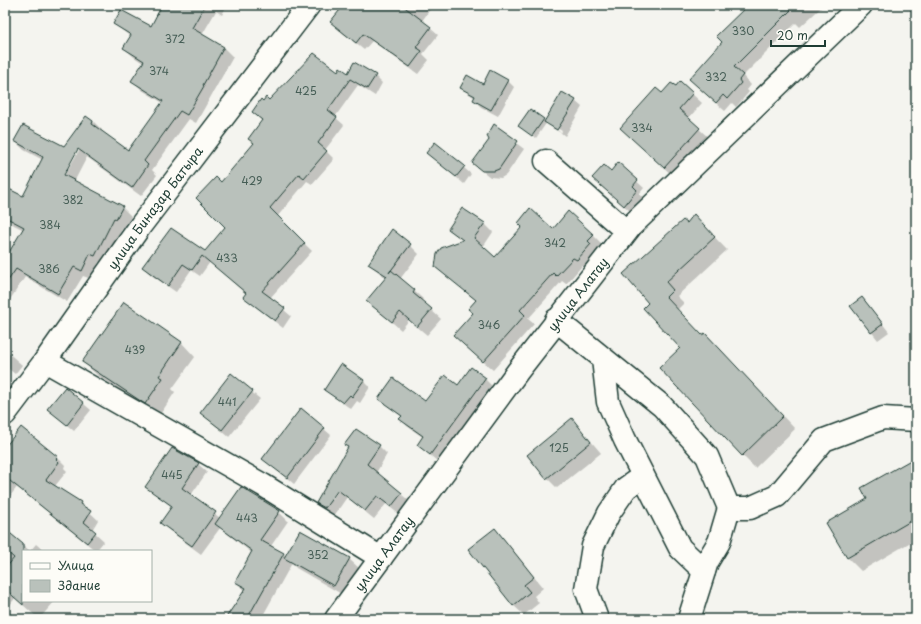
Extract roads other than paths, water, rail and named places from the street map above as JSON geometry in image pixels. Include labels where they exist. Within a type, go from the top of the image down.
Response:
[{"type":"street","name":"улица Биназар Батыра","points":[[5,414],[13,388],[45,361],[141,225],[309,5]]},
{"type":"street","name":"улица Алатау","points":[[336,619],[556,320],[626,232],[861,5]]},
{"type":"street","points":[[546,161],[626,232]]},
{"type":"street","points":[[556,320],[662,406],[707,456],[729,508],[719,542],[707,562],[689,619]]},
{"type":"street","points":[[603,359],[608,402],[625,440],[680,548],[704,571]]},
{"type":"street","points":[[45,361],[263,485],[380,558]]},
{"type":"street","points":[[729,508],[750,508],[777,496],[824,440],[883,418],[916,420]]},
{"type":"street","points":[[597,619],[586,589],[593,546],[609,513],[626,488],[644,476]]}]
